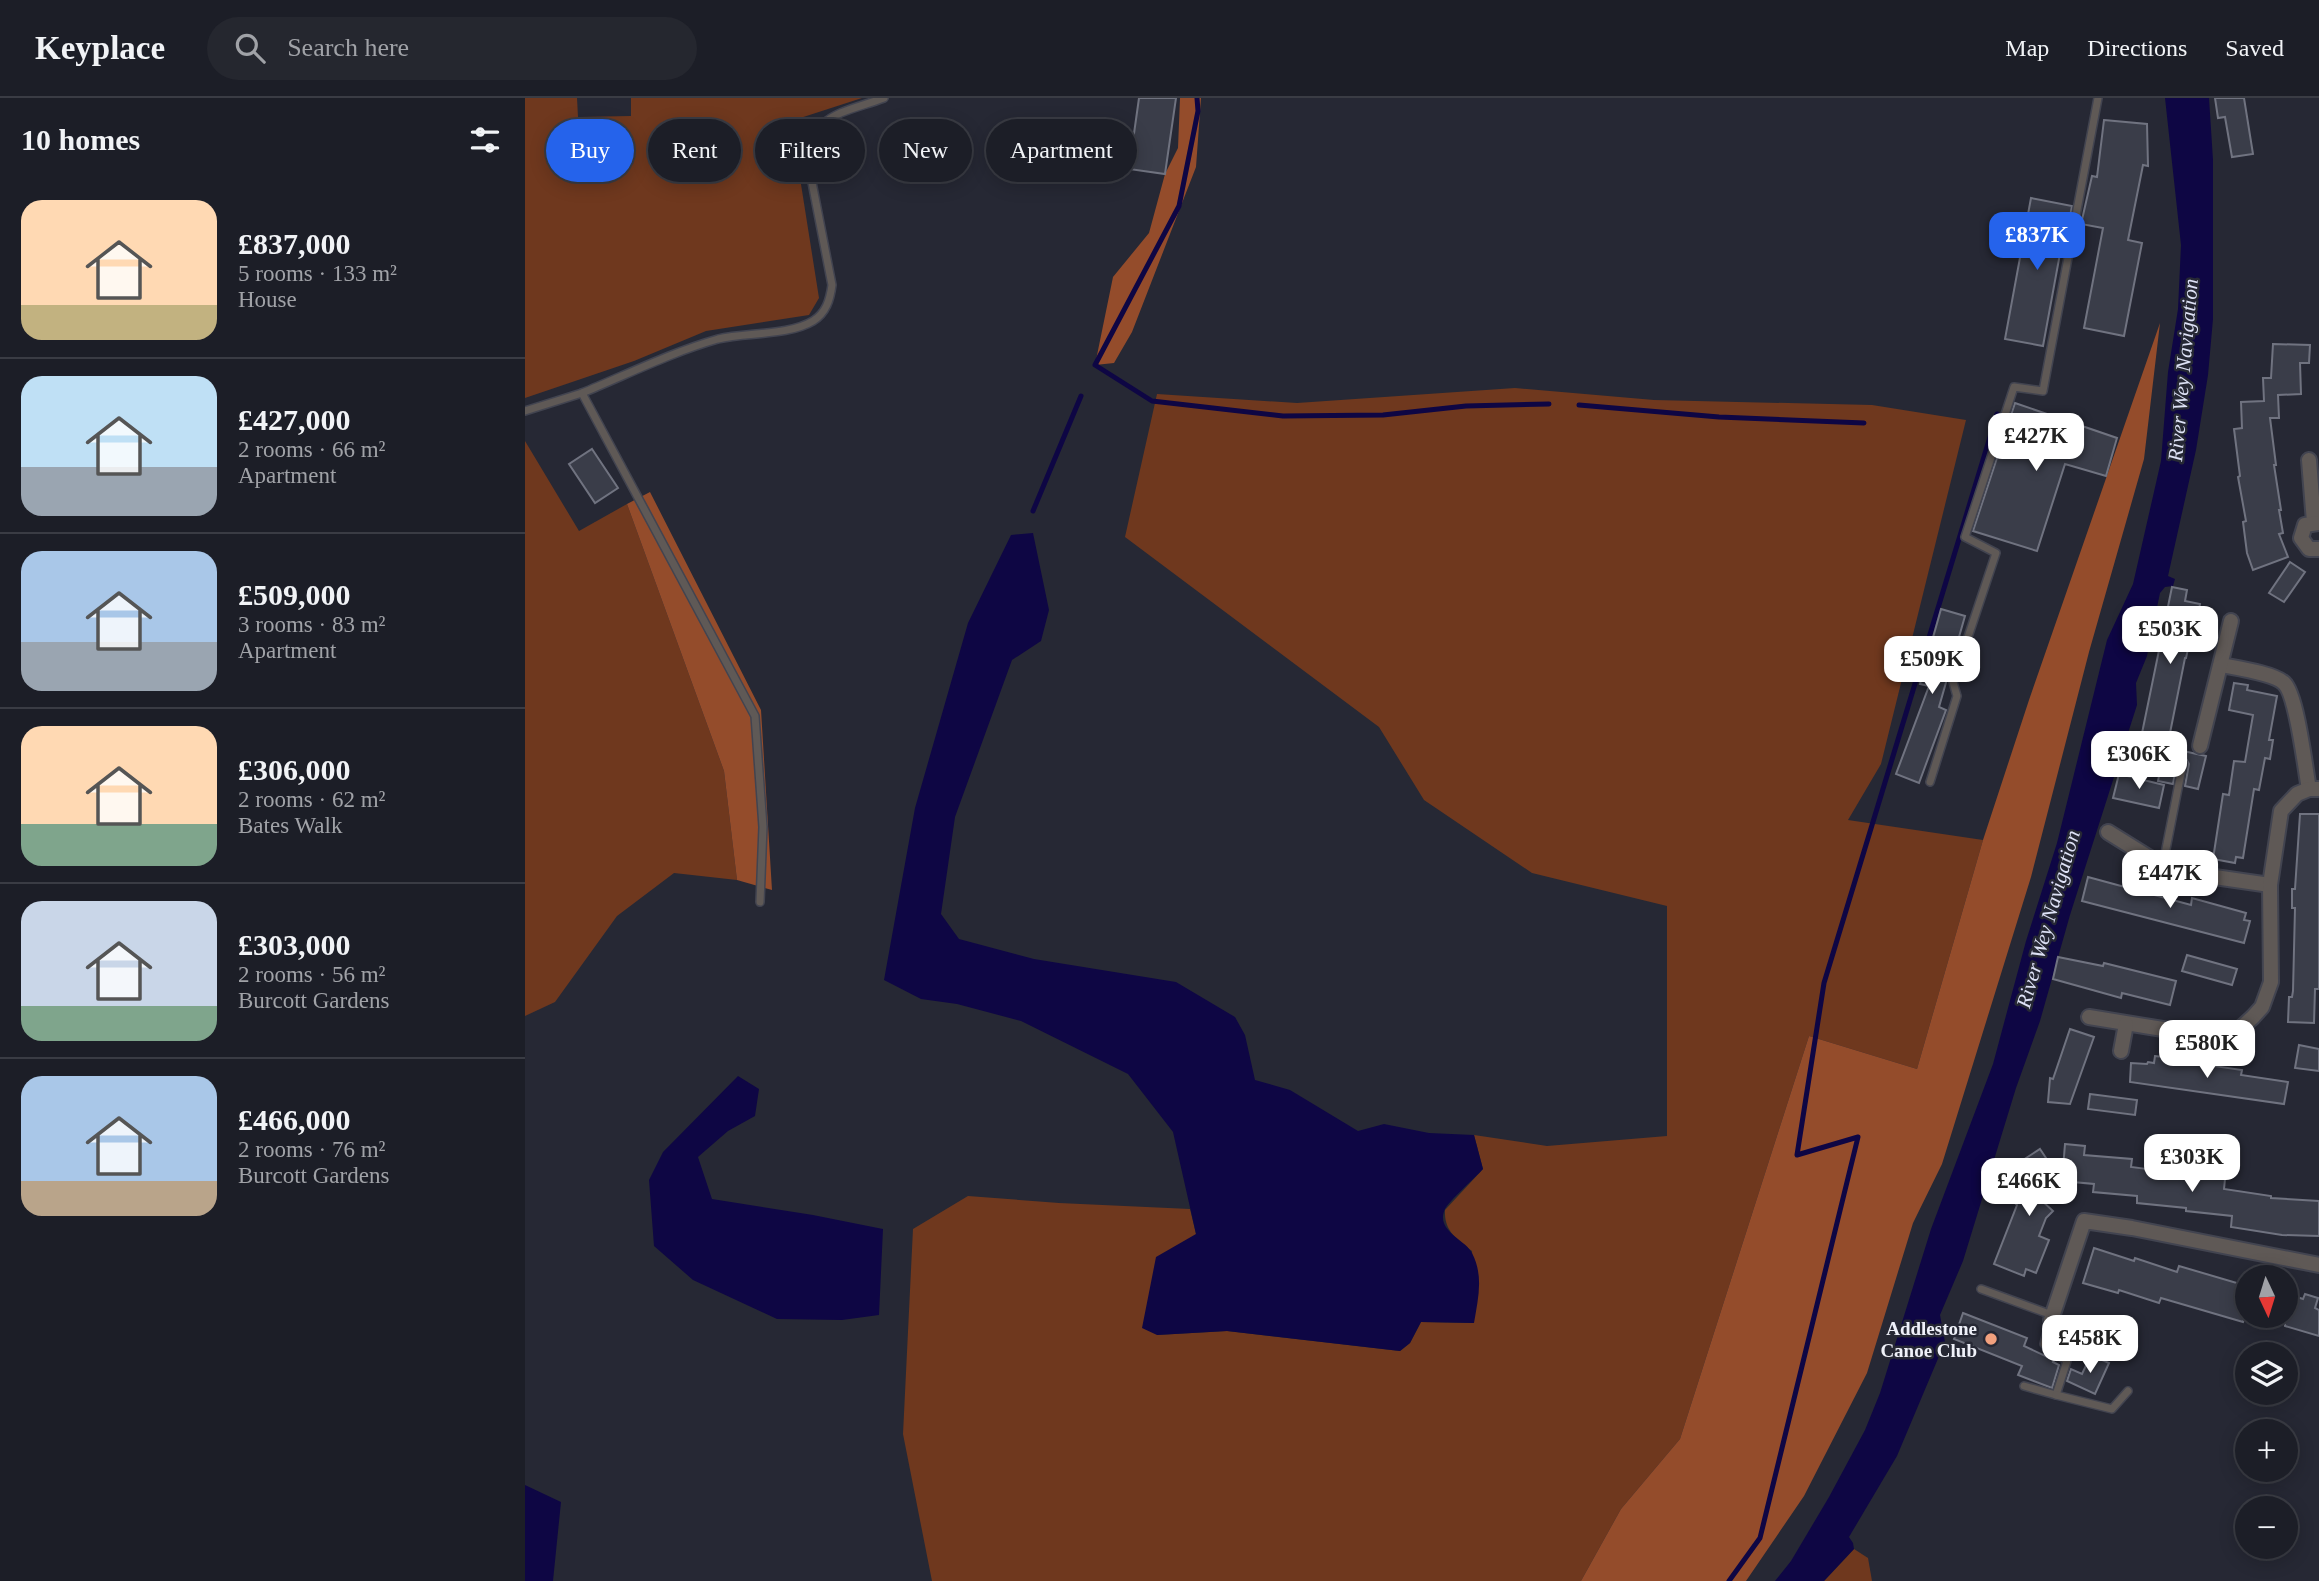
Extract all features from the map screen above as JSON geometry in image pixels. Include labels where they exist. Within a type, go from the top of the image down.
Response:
[{"type":"street","points":[[2309,460],[2316,522],[2305,525],[2301,538],[2309,549],[2319,549]]},
{"type":"street","points":[[2200,746],[2231,621]]},
{"type":"street","points":[[2089,1017],[2200,1035],[2229,1032],[2242,1027],[2262,1007],[2271,982],[2270,886],[2281,811],[2297,794],[2314,789],[2288,688],[2277,678],[2221,664]]},
{"type":"street","points":[[2108,832],[2163,864],[2189,874],[2270,886]]},
{"type":"street","points":[[2121,1051],[2126,1024]]},
{"type":"street","points":[[2051,1317],[2084,1221],[2319,1265]]},
{"type":"lane","points":[[525,411],[582,393],[718,339],[799,327],[813,321],[824,311],[831,298],[832,285],[810,172],[809,155],[814,134],[832,117],[884,98]]},
{"type":"lane","points":[[1930,782],[1957,696],[1953,682],[1996,553],[1965,537],[2014,387],[2043,391],[2098,98]]},
{"type":"lane","points":[[582,393],[755,716],[763,827],[760,902]]},
{"type":"lane","points":[[2163,864],[2183,763]]},
{"type":"lane","points":[[1981,1289],[2051,1317],[2044,1344],[2067,1361],[2056,1395]]},
{"type":"lane","points":[[2024,1386],[2112,1409],[2127,1391]]},
{"type":"shaded area","points":[[525,98],[577,98],[578,117],[631,116],[631,98],[862,98],[797,119],[755,119],[755,182],[801,182],[819,298],[809,315],[706,331],[634,361],[525,398]]},
{"type":"shaded area","points":[[1180,98],[1201,98],[1196,167],[1132,332],[1114,363],[1095,365],[1113,277],[1149,233],[1165,174],[1178,148]]},
{"type":"shaded area","points":[[2160,323],[2144,459],[2089,652],[2031,877],[1942,1164],[1913,1223],[1867,1373],[1804,1496],[1746,1581],[1581,1581],[1621,1509],[1680,1439],[1809,1036],[1917,1069],[1983,840]]},
{"type":"shaded area","points":[[1515,388],[1654,400],[1872,405],[1966,420],[1881,764],[1848,820],[1983,840],[1917,1069],[1809,1036],[1680,1439],[1621,1509],[1581,1581],[932,1581],[903,1434],[913,1229],[968,1196],[1190,1209],[1196,1234],[1157,1335],[1227,1331],[1400,1351],[1410,1343],[1421,1322],[1474,1323],[1472,1251],[1449,1229],[1445,1210],[1483,1169],[1474,1135],[1547,1146],[1667,1136],[1667,906],[1532,873],[1424,800],[1379,727],[1125,537],[1157,394],[1297,403]]},
{"type":"shaded area","points":[[525,441],[579,531],[627,504],[724,771],[737,880],[674,873],[617,916],[555,1002],[525,1016]]},
{"type":"shaded area","points":[[650,492],[761,710],[772,890],[737,880],[724,771],[627,504]]},
{"type":"shaded area","points":[[1854,1549],[1868,1558],[1872,1581],[1824,1581]]},
{"type":"water","name":"River Wey Navigation","points":[[2165,98],[2209,98],[2213,160],[2213,319],[2208,375],[2196,450],[2168,576],[2175,579],[2173,586],[2165,587],[2160,593],[2147,656],[2136,683],[2137,705],[1963,1261],[1940,1315],[1945,1342],[1897,1456],[1849,1537],[1854,1549],[1824,1581],[1775,1581],[1791,1561],[1829,1497],[1865,1430],[1880,1393],[1931,1229],[1993,1064],[2026,941],[2057,843],[2107,640],[2133,584],[2161,461],[2168,372],[2178,309],[2181,245]]},
{"type":"water","points":[[1033,533],[1049,610],[1041,641],[1012,660],[955,817],[941,914],[959,939],[1034,959],[1176,982],[1235,1017],[1245,1035],[1255,1080],[1290,1090],[1358,1131],[1384,1124],[1429,1133],[1474,1135],[1483,1169],[1448,1205],[1443,1217],[1447,1229],[1468,1248],[1476,1262],[1479,1288],[1474,1323],[1421,1322],[1410,1343],[1400,1351],[1227,1331],[1157,1335],[1142,1328],[1156,1257],[1196,1234],[1173,1132],[1128,1074],[1021,1021],[957,1004],[921,999],[884,980],[915,808],[968,623],[1011,535]]},
{"type":"water","points":[[738,1076],[759,1089],[755,1116],[728,1131],[698,1157],[712,1199],[883,1229],[879,1315],[842,1320],[777,1319],[693,1280],[654,1246],[649,1180],[663,1152]]},
{"type":"water","points":[[525,1485],[561,1502],[553,1581],[525,1581]]},
{"type":"building","points":[[1139,98],[1176,98],[1165,174],[1137,170],[1136,119]]},
{"type":"building","points":[[2215,98],[2244,98],[2253,154],[2232,157],[2225,117],[2218,118]]},
{"type":"building","points":[[2104,120],[2147,124],[2148,166],[2143,165],[2128,240],[2142,243],[2124,336],[2084,328],[2103,228],[2081,224],[2092,176],[2097,177]]},
{"type":"building","points":[[2031,198],[2072,206],[2069,222],[2066,221],[2043,346],[2005,339]]},
{"type":"building","points":[[2273,344],[2310,345],[2309,363],[2300,363],[2301,394],[2278,395],[2279,418],[2270,418],[2283,533],[2279,534],[2288,557],[2253,570],[2247,553],[2243,522],[2246,521],[2238,477],[2234,429],[2242,428],[2241,402],[2264,401],[2263,378],[2271,378]]},
{"type":"building","points":[[2015,403],[2117,438],[2106,476],[2065,464],[2037,551],[1973,531]]},
{"type":"building","points":[[592,449],[618,488],[595,503],[569,464]]},
{"type":"building","points":[[2290,562],[2305,572],[2284,602],[2269,593]]},
{"type":"building","points":[[2172,587],[2187,590],[2185,601],[2200,604],[2196,627],[2193,627],[2185,658],[2168,743],[2141,738]]},
{"type":"building","points":[[1941,609],[1965,616],[1939,707],[1946,710],[1919,783],[1896,774],[1929,686],[1920,684]]},
{"type":"building","points":[[2234,683],[2248,685],[2247,690],[2277,696],[2269,740],[2273,740],[2270,759],[2265,758],[2259,790],[2254,789],[2243,858],[2236,857],[2235,863],[2213,859],[2223,794],[2229,795],[2234,761],[2245,762],[2253,715],[2229,710]]},
{"type":"building","points":[[2165,747],[2206,756],[2198,789],[2185,786],[2189,764],[2185,757],[2177,761],[2173,784],[2158,781]]},
{"type":"building","points":[[2119,774],[2164,785],[2159,808],[2113,798]]},
{"type":"building","points":[[2300,814],[2319,814],[2319,989],[2315,989],[2314,1023],[2288,1022],[2289,997],[2292,997],[2293,991],[2295,908],[2292,908],[2292,889],[2295,889]]},
{"type":"building","points":[[2088,877],[2191,905],[2192,898],[2246,913],[2244,920],[2250,921],[2244,943],[2082,901]]},
{"type":"building","points":[[2187,955],[2237,969],[2232,985],[2182,971]]},
{"type":"building","points":[[2058,957],[2103,966],[2104,963],[2176,981],[2170,1005],[2122,993],[2121,998],[2053,979]]},
{"type":"building","points":[[2070,1029],[2094,1037],[2070,1104],[2048,1102],[2050,1078],[2053,1079]]},
{"type":"building","points":[[2299,1045],[2319,1049],[2319,1071],[2295,1068]]},
{"type":"building","points":[[2155,1056],[2208,1063],[2207,1065],[2242,1070],[2241,1075],[2288,1082],[2284,1104],[2130,1082],[2131,1063],[2154,1063]]},
{"type":"building","points":[[2090,1094],[2137,1100],[2135,1115],[2088,1109]]},
{"type":"building","points":[[2065,1144],[2085,1146],[2084,1155],[2132,1159],[2131,1167],[2225,1179],[2224,1189],[2271,1198],[2319,1201],[2319,1236],[2282,1235],[2231,1227],[2232,1216],[2137,1203],[2137,1196],[2093,1192],[2094,1184],[2062,1181]]},
{"type":"building","points":[[2040,1149],[2064,1185],[2041,1200],[2053,1211],[2046,1218],[2039,1236],[2049,1240],[2036,1273],[2026,1269],[2024,1276],[1994,1264],[2017,1205],[2008,1196],[2031,1172],[2023,1160]]},
{"type":"building","points":[[2094,1248],[2177,1272],[2179,1266],[2235,1282],[2235,1320],[2161,1298],[2159,1303],[2119,1290],[2118,1293],[2083,1283]]},
{"type":"building","points":[[2305,1294],[2318,1298],[2315,1308],[2319,1310],[2319,1336],[2292,1328],[2298,1328],[2298,1297],[2303,1299]]},
{"type":"building","name":"Addlestone Canoe Club","points":[[1963,1313],[2027,1338],[2024,1346],[2054,1360],[2053,1362],[2059,1365],[2052,1388],[2018,1375],[2022,1366],[1954,1339]]},
{"type":"building","points":[[2091,1355],[2109,1363],[2095,1394],[2067,1381],[2071,1369],[2082,1374]]},
{"type":"waterway","points":[[1197,98],[1198,111],[1179,206],[1095,365],[1152,401],[1283,416],[1383,415],[1466,406],[1549,404]]},
{"type":"waterway","points":[[1033,511],[1081,396]]},
{"type":"waterway","points":[[1579,405],[1719,417],[1864,423]]},
{"type":"waterway","points":[[1729,1581],[1760,1538],[1858,1137],[1797,1155],[1824,983],[1997,414]]},
{"type":"place","name":"Addlestone Canoe Club","points":[[1991,1339]]}]
